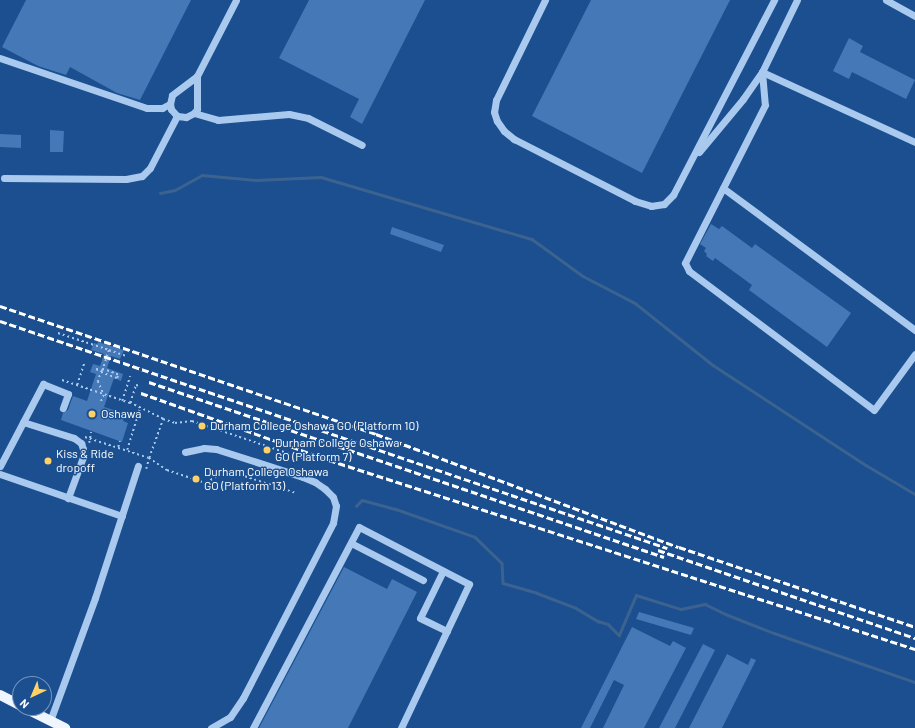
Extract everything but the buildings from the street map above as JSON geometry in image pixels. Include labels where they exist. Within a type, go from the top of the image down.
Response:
[{"type":"main road","points":[[0,695],[12,702]]},
{"type":"main road","points":[[40,716],[65,728]]},
{"type":"street","points":[[197,76],[198,105],[194,113],[186,117],[177,116],[173,113],[170,99],[175,92],[197,76],[236,0]]},
{"type":"street","points":[[545,0],[496,100],[494,112],[497,121],[504,131],[514,139],[635,201],[651,206],[664,204],[673,195],[774,0]]},
{"type":"street","points":[[690,164],[743,99],[762,72],[797,0]]},
{"type":"street","points":[[886,0],[915,16]]},
{"type":"street","points":[[0,58],[147,108],[162,108],[170,104]]},
{"type":"street","points":[[762,72],[765,105],[685,263],[689,271],[874,410],[915,354]]},
{"type":"street","points":[[762,72],[915,142]]},
{"type":"street","points":[[194,113],[218,120],[289,114],[308,118],[362,145]]},
{"type":"street","points":[[4,178],[126,179],[142,176],[150,168],[177,116]]},
{"type":"street","points":[[723,188],[915,330]]},
{"type":"street","points":[[0,466],[43,384],[68,394],[63,408]]},
{"type":"street","points":[[23,422],[74,438],[82,446],[83,457],[68,498]]},
{"type":"street","points":[[185,452],[204,448],[216,449],[303,477],[315,482],[325,489],[333,497],[336,506],[333,523],[243,698],[230,717],[211,728]]},
{"type":"street","points":[[50,721],[95,598],[138,466]]},
{"type":"street","points":[[0,474],[122,516]]},
{"type":"street","points":[[253,728],[359,527],[469,584],[401,728]]},
{"type":"street","points":[[351,543],[424,580]]},
{"type":"street","points":[[443,570],[420,618],[447,631]]},
{"type":"path","points":[[58,333],[126,356]]},
{"type":"path","points":[[101,402],[104,395],[98,381],[109,350]]},
{"type":"path","points":[[77,385],[84,363]]},
{"type":"path","points":[[96,369],[118,375],[117,378],[102,371]]},
{"type":"path","points":[[122,401],[130,376]]},
{"type":"path","points":[[62,380],[130,404],[175,423],[192,421],[302,458]]},
{"type":"path","points":[[130,404],[136,385],[140,386]]},
{"type":"path","points":[[140,408],[127,450],[149,458],[167,470],[202,482],[206,483],[226,470],[296,493]]},
{"type":"path","points":[[144,474],[163,419]]},
{"type":"path","points":[[89,438],[91,432]]},
{"type":"path","points":[[118,447],[120,441]]},
{"type":"waterway","points":[[160,193],[175,190],[202,175],[256,180],[321,177],[532,239],[583,276],[635,303],[713,365],[866,465],[915,494]]},
{"type":"waterway","points":[[356,506],[362,500],[396,509],[475,537],[502,563],[503,583],[537,593],[576,608],[598,621],[608,624],[619,635],[636,595],[681,609],[705,604],[728,615],[774,633],[915,682]]},
{"type":"railway","points":[[0,306],[376,434],[679,547],[915,627]]},
{"type":"railway","points":[[0,321],[667,548]]},
{"type":"railway","points":[[149,382],[664,557]]},
{"type":"railway","points":[[141,393],[329,460],[915,649]]},
{"type":"railway","points":[[658,550],[915,638]]},
{"type":"place","name":"Oshawa","points":[[92,414]]},
{"type":"place","name":"Durham College Oshawa GO (Platform 10)","points":[[202,426]]},
{"type":"place","name":"Durham College Oshawa GO (Platform 7)","points":[[267,450]]},
{"type":"place","name":"Kiss & Ride dropoff","points":[[48,461]]},
{"type":"place","name":"Durham College Oshawa GO (Platform 13)","points":[[196,479]]}]
